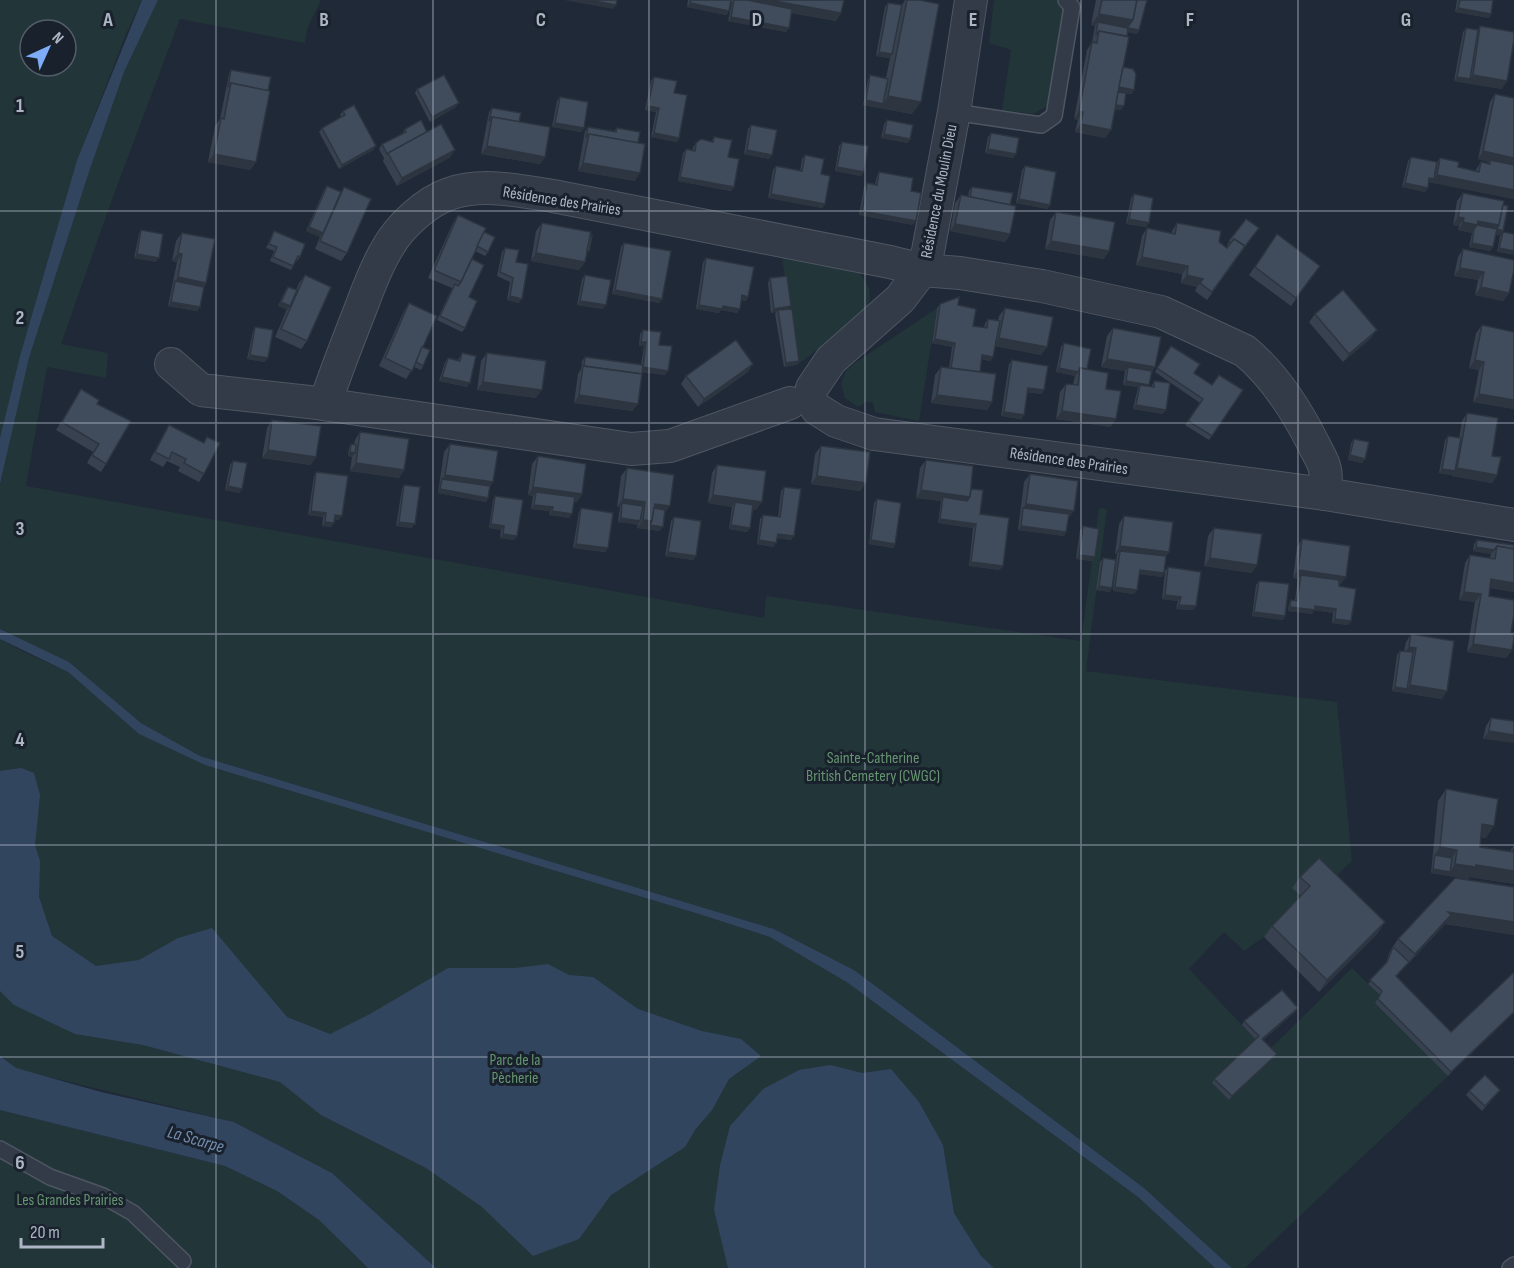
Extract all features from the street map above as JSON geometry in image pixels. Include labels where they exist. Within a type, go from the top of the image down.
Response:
[{"type":"street","name":"Résidence du Moulin Dieu","points":[[922,270],[928,251],[954,112],[970,0]]},
{"type":"street","name":"Résidence des Prairies","points":[[325,404],[364,299],[388,246],[414,216],[431,202],[449,193],[472,188],[492,189],[553,196],[922,270],[960,273],[1042,286],[1161,312],[1245,351],[1256,360],[1304,423],[1324,467],[1325,494]]},
{"type":"street","points":[[171,364],[201,390],[325,404],[631,449],[670,446],[806,400],[831,360],[900,298],[922,270]]},
{"type":"street","name":"Résidence des Prairies","points":[[806,400],[836,421],[874,434],[1325,494],[1514,525]]},
{"type":"lane","name":"Résidence du Moulin Dieu","points":[[954,112],[1041,125],[1054,116],[1072,7],[1066,0]]},
{"type":"lane","points":[[0,1149],[50,1177],[104,1197],[133,1213],[183,1261]]},
{"type":"lane","points":[[1510,1268],[1514,1265]]},
{"type":"green space","points":[[0,0],[142,0],[126,34],[77,160],[20,356],[0,440]]},
{"type":"green space","name":"Sainte-Catherine British Cemetery (CWGC)","points":[[158,0],[321,0],[307,29],[305,43],[180,19],[61,344],[108,353],[106,378],[47,367],[26,486],[764,618],[766,596],[1081,641],[1099,508],[1107,509],[1086,671],[1337,702],[1352,861],[1327,884],[1302,898],[1264,937],[1244,951],[1224,932],[1189,969],[1256,1040],[1212,1083],[1229,1100],[1273,1058],[1267,1052],[1352,968],[1380,995],[1376,1003],[1448,1076],[1245,1268],[1232,1268],[1144,1188],[854,970],[774,929],[200,756],[141,723],[69,662],[0,629],[0,484],[29,358],[124,72]]},
{"type":"green space","points":[[994,0],[1057,0],[1064,10],[1047,106],[1033,114],[1002,110],[1011,50],[989,43]]},
{"type":"green space","points":[[782,257],[859,271],[869,288],[870,299],[866,313],[797,365]]},
{"type":"green space","points":[[937,308],[919,421],[875,412],[873,402],[866,402],[858,407],[845,398],[841,384],[846,371]]},
{"type":"green space","name":"Parc de la Pècherie","points":[[0,639],[68,672],[139,734],[205,765],[770,937],[848,983],[1138,1197],[1215,1268],[436,1268],[332,1173],[234,1122],[16,1069],[0,1056]]},
{"type":"green space","name":"Les Grandes Prairies","points":[[0,1110],[225,1166],[277,1191],[319,1220],[368,1268],[0,1268]]},
{"type":"water","points":[[142,0],[158,0],[124,72],[89,172],[29,358],[0,484],[0,438],[20,356],[77,160]]},
{"type":"water","points":[[0,629],[69,662],[141,723],[200,756],[774,929],[854,970],[1144,1188],[1232,1268],[1215,1268],[1138,1197],[848,983],[770,937],[205,765],[139,734],[68,672],[0,639]]},
{"type":"water","points":[[21,768],[34,773],[40,795],[35,845],[40,861],[39,897],[52,936],[96,966],[139,960],[178,938],[212,928],[287,1017],[330,1034],[370,1014],[448,968],[515,968],[548,964],[569,975],[593,977],[638,1009],[702,1031],[741,1039],[761,1056],[729,1079],[712,1110],[695,1130],[685,1147],[611,1195],[579,1239],[533,1256],[482,1207],[426,1168],[321,1115],[280,1082],[143,1045],[75,1034],[14,1005],[0,991],[0,771]]},
{"type":"water","name":"La Scarpe","points":[[0,1056],[16,1068],[101,1092],[234,1122],[332,1173],[436,1268],[368,1268],[319,1220],[277,1191],[225,1166],[0,1110]]},
{"type":"water","points":[[830,1065],[862,1073],[891,1069],[919,1102],[943,1145],[954,1213],[981,1256],[994,1268],[728,1268],[714,1210],[720,1165],[730,1126],[763,1089],[799,1070]]},
{"type":"building","points":[[589,0],[617,0],[616,5]]},
{"type":"building","points":[[691,0],[731,0],[729,11],[690,3]]},
{"type":"building","points":[[734,0],[747,0],[792,9],[789,28],[731,17]]},
{"type":"building","points":[[769,0],[844,0],[841,13]]},
{"type":"building","points":[[907,0],[939,4],[921,102],[888,96]]},
{"type":"building","points":[[1102,0],[1137,0],[1133,20],[1099,14]]},
{"type":"building","points":[[1137,0],[1147,0],[1139,30],[1128,28],[1127,36],[1099,31],[1096,35],[1098,22],[1127,28],[1133,20]]},
{"type":"building","points":[[1460,0],[1493,0],[1491,14],[1458,8]]},
{"type":"building","points":[[888,3],[902,5],[892,54],[879,52]]},
{"type":"building","points":[[1480,26],[1514,32],[1507,81],[1473,75]]},
{"type":"building","points":[[1466,28],[1478,30],[1470,79],[1457,77]]},
{"type":"building","points":[[1099,31],[1129,37],[1111,130],[1081,124],[1083,112],[1079,111],[1092,42],[1097,43]]},
{"type":"building","points":[[1123,67],[1133,69],[1136,74],[1134,90],[1119,87]]},
{"type":"building","points":[[231,70],[271,77],[268,91],[231,83],[228,87]]},
{"type":"building","points":[[444,75],[459,103],[432,117],[417,89]]},
{"type":"building","points":[[870,75],[888,79],[883,104],[866,100]]},
{"type":"building","points":[[654,77],[677,81],[674,93],[687,95],[679,138],[654,133],[659,108],[648,106]]},
{"type":"building","points":[[231,83],[270,91],[256,162],[214,154]]},
{"type":"building","points":[[1118,92],[1126,93],[1124,106],[1116,105]]},
{"type":"building","points":[[1495,94],[1514,98],[1514,158],[1483,151]]},
{"type":"building","points":[[560,97],[588,102],[584,128],[555,123]]},
{"type":"building","points":[[354,105],[376,146],[342,165],[322,128],[345,115],[343,111]]},
{"type":"building","points":[[492,108],[521,113],[519,122],[492,117],[489,121]]},
{"type":"building","points":[[492,117],[550,127],[545,157],[487,146]]},
{"type":"building","points":[[421,120],[427,132],[387,154],[382,144],[406,132],[405,129]]},
{"type":"building","points":[[887,120],[913,125],[910,139],[884,134]]},
{"type":"building","points":[[441,124],[455,150],[402,178],[388,153]]},
{"type":"building","points":[[751,125],[777,130],[772,155],[747,150]]},
{"type":"building","points":[[588,127],[616,132],[617,128],[640,132],[638,143],[589,134],[586,138]]},
{"type":"building","points":[[991,133],[1019,138],[1016,154],[988,149]]},
{"type":"building","points":[[589,134],[645,144],[640,173],[583,163]]},
{"type":"building","points":[[714,137],[732,140],[728,157],[739,159],[734,187],[680,177],[686,149],[695,151],[696,143],[701,139],[713,142]]},
{"type":"building","points":[[842,142],[868,146],[864,172],[837,167]]},
{"type":"building","points":[[805,155],[824,159],[821,174],[830,176],[825,204],[771,194],[776,166],[802,171]]},
{"type":"building","points":[[1411,157],[1437,162],[1434,179],[1429,178],[1428,188],[1405,183]]},
{"type":"building","points":[[1440,158],[1459,162],[1458,167],[1479,172],[1481,162],[1490,164],[1490,160],[1514,165],[1514,190],[1437,175]]},
{"type":"building","points":[[1025,166],[1056,172],[1050,205],[1019,199]]},
{"type":"building","points":[[879,172],[913,178],[911,191],[921,193],[916,221],[862,211],[867,183],[877,185]]},
{"type":"building","points":[[327,186],[341,192],[323,233],[309,227]]},
{"type":"building","points":[[344,187],[371,199],[347,253],[320,241]]},
{"type":"building","points":[[972,187],[1013,193],[1010,205],[970,197]]},
{"type":"building","points":[[1463,193],[1504,201],[1499,225],[1478,221],[1477,225],[1463,222],[1464,218],[1458,217]]},
{"type":"building","points":[[1134,194],[1153,198],[1149,223],[1129,219]]},
{"type":"building","points":[[961,195],[1016,206],[1010,234],[955,224]]},
{"type":"building","points":[[1503,205],[1508,206],[1503,231],[1497,229]]},
{"type":"building","points":[[1056,212],[1115,222],[1109,251],[1051,241]]},
{"type":"building","points":[[458,215],[486,228],[461,282],[434,270]]},
{"type":"building","points":[[1246,219],[1259,228],[1242,250],[1245,246],[1234,239],[1231,243],[1229,241]]},
{"type":"building","points":[[542,223],[591,232],[585,262],[536,253]]},
{"type":"building","points":[[1177,223],[1221,231],[1219,242],[1227,248],[1234,239],[1245,246],[1212,292],[1200,283],[1203,279],[1187,275],[1188,266],[1142,257],[1147,228],[1175,234]]},
{"type":"building","points":[[1477,225],[1497,229],[1493,247],[1472,243],[1474,229]]},
{"type":"building","points":[[141,230],[163,234],[159,258],[137,254]]},
{"type":"building","points":[[274,231],[305,244],[300,257],[298,256],[293,266],[273,257],[277,247],[269,244]]},
{"type":"building","points":[[484,232],[495,237],[488,252],[477,246]]},
{"type":"building","points":[[1503,232],[1514,234],[1514,251],[1499,248]]},
{"type":"building","points":[[182,233],[215,239],[206,283],[178,277],[182,254],[178,253]]},
{"type":"building","points":[[1277,234],[1320,266],[1296,298],[1255,267]]},
{"type":"building","points":[[590,236],[592,236],[589,251],[587,251]]},
{"type":"building","points":[[624,243],[671,251],[662,299],[615,290]]},
{"type":"building","points":[[505,248],[519,250],[516,262],[528,264],[522,299],[510,296],[513,278],[500,272]]},
{"type":"building","points":[[1463,249],[1514,260],[1509,293],[1481,287],[1484,272],[1460,268]]},
{"type":"building","points":[[706,258],[754,267],[748,297],[742,295],[740,309],[699,305]]},
{"type":"building","points":[[472,259],[484,265],[469,297],[477,301],[465,328],[440,316],[455,284],[458,286],[461,282]]},
{"type":"building","points":[[305,275],[331,287],[307,341],[281,329]]},
{"type":"building","points":[[585,275],[611,280],[606,305],[580,301]]},
{"type":"building","points":[[787,276],[791,306],[774,309],[770,278]]},
{"type":"building","points":[[175,281],[204,287],[200,307],[171,302]]},
{"type":"building","points":[[288,287],[297,290],[290,306],[281,302]]},
{"type":"building","points":[[1343,290],[1377,330],[1349,354],[1315,314]]},
{"type":"building","points":[[959,297],[958,305],[976,309],[973,326],[987,328],[988,319],[1000,321],[993,357],[982,355],[980,372],[951,368],[955,343],[935,339],[940,304]]},
{"type":"building","points":[[409,303],[437,316],[412,371],[385,358]]},
{"type":"building","points":[[1005,308],[1053,317],[1047,347],[999,338]]},
{"type":"building","points":[[792,309],[799,361],[786,363],[778,310]]},
{"type":"building","points":[[1482,325],[1514,332],[1514,400],[1479,394],[1484,362],[1475,360]]},
{"type":"building","points":[[255,327],[273,330],[268,358],[250,355]]},
{"type":"building","points":[[1113,328],[1161,337],[1155,367],[1107,359]]},
{"type":"building","points":[[643,330],[661,332],[659,345],[672,346],[668,371],[643,367],[646,342],[641,342]]},
{"type":"building","points":[[736,340],[753,364],[704,399],[686,376]]},
{"type":"building","points":[[1064,343],[1091,349],[1087,369],[1080,368],[1078,372],[1059,368]]},
{"type":"building","points":[[1171,346],[1200,364],[1194,373],[1212,385],[1219,375],[1243,390],[1212,436],[1188,421],[1203,399],[1157,368]]},
{"type":"building","points":[[422,347],[430,350],[423,366],[416,362]]},
{"type":"building","points":[[462,353],[476,356],[470,383],[442,377],[448,358],[460,361]]},
{"type":"building","points":[[487,353],[546,361],[542,390],[483,382]]},
{"type":"building","points":[[585,357],[643,365],[642,374],[584,366]]},
{"type":"building","points":[[1012,360],[1048,366],[1044,390],[1028,388],[1024,415],[1004,412]]},
{"type":"building","points":[[583,366],[642,374],[638,404],[579,395]]},
{"type":"building","points":[[941,367],[996,374],[992,402],[937,395]]},
{"type":"building","points":[[1128,367],[1152,371],[1149,385],[1126,381]]},
{"type":"building","points":[[1080,368],[1108,373],[1106,389],[1121,391],[1116,419],[1062,411],[1066,384],[1078,385]]},
{"type":"building","points":[[1154,381],[1170,383],[1166,410],[1136,405],[1140,385],[1154,387]]},
{"type":"building","points":[[81,389],[99,400],[97,404],[131,421],[106,464],[92,455],[99,444],[62,422]]},
{"type":"building","points":[[1467,413],[1498,418],[1492,456],[1501,457],[1497,475],[1457,468]]},
{"type":"building","points":[[272,420],[321,426],[316,457],[268,450]]},
{"type":"building","points":[[169,425],[204,443],[207,437],[220,443],[204,474],[184,463],[186,459],[172,452],[169,459],[155,452]]},
{"type":"building","points":[[360,432],[409,439],[404,470],[356,463]]},
{"type":"building","points":[[1448,436],[1461,438],[1455,471],[1442,469]]},
{"type":"building","points":[[1354,439],[1369,442],[1365,459],[1350,455]]},
{"type":"building","points":[[351,444],[356,445],[355,453],[350,452]]},
{"type":"building","points":[[450,444],[498,451],[493,482],[445,475]]},
{"type":"building","points":[[821,446],[870,452],[866,483],[817,476]]},
{"type":"building","points":[[538,456],[586,464],[582,494],[533,487]]},
{"type":"building","points":[[926,460],[973,466],[970,497],[921,490]]},
{"type":"building","points":[[233,461],[247,463],[242,489],[228,486]]},
{"type":"building","points":[[717,465],[766,471],[762,502],[713,495]]},
{"type":"building","points":[[627,468],[674,475],[670,506],[655,504],[652,521],[643,520],[645,502],[623,499]]},
{"type":"building","points":[[316,472],[348,476],[342,516],[335,515],[334,523],[325,522],[326,513],[311,511]]},
{"type":"building","points":[[1030,474],[1078,481],[1074,511],[1026,504]]},
{"type":"building","points":[[442,479],[490,486],[488,498],[440,489]]},
{"type":"building","points":[[404,485],[420,487],[415,524],[399,522]]},
{"type":"building","points":[[784,487],[801,489],[794,536],[778,534],[776,543],[759,540],[763,515],[780,517]]},
{"type":"building","points":[[971,489],[983,490],[980,514],[1009,518],[1003,566],[971,562],[976,524],[940,519],[943,497],[967,501]]},
{"type":"building","points":[[536,492],[575,497],[572,514],[552,511],[553,507],[534,505]]},
{"type":"building","points":[[495,496],[523,500],[517,536],[503,534],[504,526],[491,524]]},
{"type":"building","points":[[877,499],[901,503],[895,544],[871,540]]},
{"type":"building","points":[[735,502],[753,505],[750,528],[731,525]]},
{"type":"building","points":[[622,503],[643,506],[640,521],[621,518]]},
{"type":"building","points":[[581,508],[613,513],[608,548],[576,544]]},
{"type":"building","points":[[654,508],[665,510],[663,527],[650,525]]},
{"type":"building","points":[[1023,508],[1069,514],[1066,532],[1021,526]]},
{"type":"building","points":[[1124,516],[1173,522],[1169,552],[1120,546]]},
{"type":"building","points":[[674,517],[701,521],[696,556],[668,552]]},
{"type":"building","points":[[1083,526],[1099,529],[1095,557],[1079,555]]},
{"type":"building","points":[[1214,528],[1262,534],[1257,565],[1210,558]]},
{"type":"building","points":[[1302,539],[1350,546],[1346,577],[1298,570]]},
{"type":"building","points":[[1477,540],[1514,545],[1514,549],[1497,546],[1494,550],[1476,547]]},
{"type":"building","points":[[1497,546],[1514,549],[1514,583],[1491,579],[1489,596],[1514,600],[1512,650],[1473,644],[1481,594],[1464,592],[1470,555],[1495,559]]},
{"type":"building","points":[[1120,551],[1166,556],[1164,573],[1140,570],[1137,590],[1115,587]]},
{"type":"building","points":[[1103,558],[1116,560],[1112,588],[1099,586]]},
{"type":"building","points":[[1168,567],[1201,572],[1196,606],[1179,605],[1181,597],[1165,595]]},
{"type":"building","points":[[1301,575],[1339,580],[1339,586],[1356,589],[1351,621],[1335,619],[1336,609],[1315,606],[1315,610],[1290,607],[1291,600],[1297,601]]},
{"type":"building","points":[[1259,581],[1289,584],[1285,616],[1254,612]]},
{"type":"building","points":[[1411,634],[1454,641],[1447,691],[1410,685],[1416,648],[1409,647]]},
{"type":"building","points":[[1400,651],[1413,652],[1407,689],[1395,687]]},
{"type":"building","points":[[1491,718],[1514,721],[1514,735],[1489,731]]},
{"type":"building","points":[[1446,789],[1498,799],[1494,826],[1482,824],[1480,847],[1513,852],[1514,848],[1514,871],[1455,864],[1457,850],[1440,847]]},
{"type":"building","points":[[1435,855],[1452,858],[1450,872],[1433,869]]},
{"type":"building","points":[[1319,858],[1385,922],[1327,980],[1272,926],[1310,886],[1300,877]]},
{"type":"building","points":[[1455,878],[1514,887],[1514,922],[1448,912],[1451,915],[1415,954],[1398,939]]},
{"type":"building","points":[[1393,947],[1409,962],[1396,976],[1451,1032],[1514,974],[1514,1012],[1451,1072],[1378,999],[1382,991],[1370,980],[1387,962]]},
{"type":"building","points":[[1282,990],[1298,1008],[1262,1039],[1277,1054],[1232,1096],[1214,1079],[1259,1036],[1244,1021]]},
{"type":"building","points":[[1485,1075],[1500,1090],[1485,1106],[1469,1091]]}]
